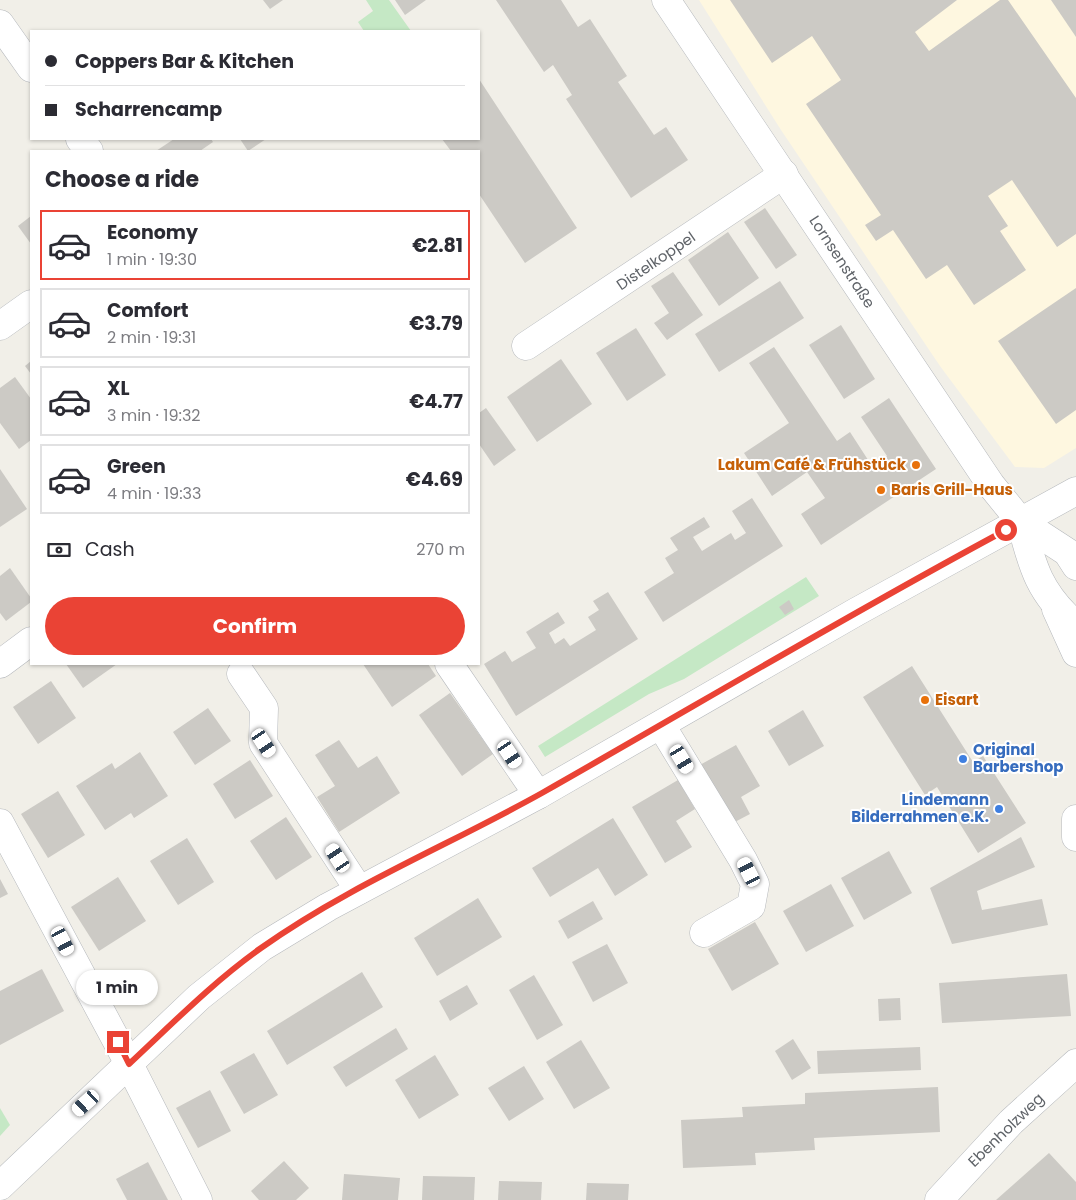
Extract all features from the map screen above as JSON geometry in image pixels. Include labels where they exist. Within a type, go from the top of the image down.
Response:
[{"type":"street","name":"Lornsenstraße","points":[[666,0],[986,478],[1021,522],[1067,552],[1076,566]]},
{"type":"street","points":[[0,24],[30,67]]},
{"type":"street","name":"Distelkoppel","points":[[526,346],[784,174]]},
{"type":"street","points":[[0,326],[30,305]]},
{"type":"street","points":[[0,1186],[199,997],[262,948],[359,890],[538,795],[856,612],[1076,491]]},
{"type":"street","name":"Lornsenstraße","points":[[1021,522],[1032,568],[1066,616],[1076,654]]},
{"type":"street","points":[[0,664],[30,642]]},
{"type":"street","points":[[450,665],[538,795]]},
{"type":"street","points":[[241,674],[264,708],[264,743],[359,890]]},
{"type":"street","points":[[661,725],[743,860],[755,884],[751,906],[704,933]]},
{"type":"street","points":[[1076,819],[1076,837]]},
{"type":"street","points":[[0,823],[129,1064],[198,1200]]},
{"type":"street","name":"Ebenholzweg","points":[[939,1200],[1011,1122],[1076,1063]]},
{"type":"shaded area","points":[[699,0],[1076,0],[1076,448],[1044,468],[1015,467],[940,366],[781,130]]},
{"type":"green space","points":[[366,0],[389,0],[410,30],[363,30],[358,22],[373,11]]},
{"type":"green space","points":[[806,577],[819,596],[684,679],[649,694],[545,757],[538,746]]},
{"type":"green space","points":[[0,1108],[10,1125],[0,1136]]},
{"type":"building","points":[[263,0],[283,0],[270,9]]},
{"type":"building","points":[[395,0],[426,0],[405,15]]},
{"type":"building","points":[[496,0],[561,0],[578,27],[590,19],[627,76],[618,82],[654,135],[666,127],[688,160],[631,198],[566,99],[572,95],[553,65],[544,72]]},
{"type":"building","points":[[730,0],[957,0],[915,32],[929,51],[1000,0],[1008,0],[1076,98],[1076,234],[1057,247],[1012,180],[988,196],[1008,226],[1000,231],[1026,270],[974,305],[947,265],[926,279],[893,230],[876,241],[865,225],[881,215],[806,104],[841,80],[812,36],[772,63]]},
{"type":"building","points":[[1051,0],[1076,0],[1076,37]]},
{"type":"building","points":[[480,81],[577,228],[525,263],[480,196],[480,150],[450,150],[443,140],[480,140]]},
{"type":"building","points":[[172,140],[212,140],[213,142],[201,150],[158,150]]},
{"type":"building","points":[[241,140],[264,140],[250,150],[247,150]]},
{"type":"building","points":[[765,208],[797,255],[776,269],[744,222]]},
{"type":"building","points":[[30,217],[30,243],[18,226]]},
{"type":"building","points":[[728,232],[759,278],[719,306],[688,260]]},
{"type":"building","points":[[673,272],[703,315],[667,340],[654,323],[669,313],[651,286]]},
{"type":"building","points":[[780,281],[804,318],[719,372],[695,334]]},
{"type":"building","points":[[1076,288],[1076,410],[1056,424],[998,341]]},
{"type":"building","points":[[841,325],[875,379],[844,399],[809,345]]},
{"type":"building","points":[[636,328],[666,375],[627,401],[596,353]]},
{"type":"building","points":[[774,347],[837,441],[850,432],[872,466],[887,456],[861,417],[889,398],[936,469],[821,545],[801,514],[825,498],[807,472],[772,496],[744,453],[789,423],[749,363]]},
{"type":"building","points":[[561,359],[592,404],[537,442],[507,397]]},
{"type":"building","points":[[30,362],[30,373],[25,366]]},
{"type":"building","points":[[15,377],[30,398],[30,441],[19,449],[0,423],[0,388]]},
{"type":"building","points":[[486,408],[516,450],[494,466],[480,445],[480,412]]},
{"type":"building","points":[[0,469],[27,509],[0,527]]},
{"type":"building","points":[[752,498],[783,546],[663,622],[644,592],[674,573],[665,558],[678,550],[670,538],[704,517],[710,527],[693,537],[702,551],[731,533],[735,540],[746,533],[732,511]]},
{"type":"building","points":[[10,568],[30,597],[30,603],[6,621],[0,613],[0,576]]},
{"type":"building","points":[[608,592],[638,639],[516,716],[484,664],[505,651],[512,662],[536,648],[526,632],[558,612],[565,623],[549,633],[555,644],[564,638],[570,646],[596,630],[588,617],[599,610],[593,601]]},
{"type":"building","points":[[789,600],[794,609],[785,615],[779,607]]},
{"type":"building","points":[[67,665],[116,665],[83,688]]},
{"type":"building","points":[[364,665],[429,665],[436,676],[392,707]]},
{"type":"building","points":[[912,666],[973,762],[983,756],[1026,823],[978,853],[937,787],[925,795],[863,697]]},
{"type":"building","points":[[51,681],[76,718],[38,744],[13,707]]},
{"type":"building","points":[[450,693],[493,754],[462,776],[419,715]]},
{"type":"building","points":[[208,708],[231,741],[195,765],[173,732]]},
{"type":"building","points":[[803,710],[824,746],[789,766],[768,731]]},
{"type":"building","points":[[339,740],[358,768],[377,756],[400,793],[339,832],[317,797],[335,786],[315,755]]},
{"type":"building","points":[[736,745],[760,786],[741,797],[750,814],[731,824],[698,766]]},
{"type":"building","points":[[140,752],[168,796],[134,818],[131,813],[105,830],[76,786],[112,763],[115,769]]},
{"type":"building","points":[[250,760],[273,796],[235,819],[213,784]]},
{"type":"building","points":[[678,780],[695,809],[676,821],[692,847],[665,863],[632,807]]},
{"type":"building","points":[[58,791],[85,835],[48,858],[21,814]]},
{"type":"building","points":[[286,817],[312,857],[276,880],[250,841]]},
{"type":"building","points":[[613,818],[648,875],[615,896],[598,868],[550,897],[532,868]]},
{"type":"building","points":[[1021,837],[1035,867],[977,891],[982,910],[1042,899],[1048,925],[952,944],[930,888]]},
{"type":"building","points":[[187,838],[214,882],[178,905],[150,861]]},
{"type":"building","points":[[889,851],[912,893],[864,920],[841,878]]},
{"type":"building","points":[[118,877],[146,921],[99,951],[71,907]]},
{"type":"building","points":[[0,879],[8,894],[0,898]]},
{"type":"building","points":[[831,884],[854,926],[806,952],[783,911]]},
{"type":"building","points":[[478,898],[502,937],[437,976],[414,938]]},
{"type":"building","points":[[593,901],[603,919],[568,939],[558,921]]},
{"type":"building","points":[[755,922],[779,964],[732,991],[708,949]]},
{"type":"building","points":[[607,944],[628,983],[593,1002],[572,962]]},
{"type":"building","points":[[42,969],[64,1011],[0,1045],[0,991]]},
{"type":"building","points":[[362,972],[383,1007],[287,1065],[267,1031]]},
{"type":"building","points":[[1067,974],[1071,1016],[942,1023],[939,983]]},
{"type":"building","points":[[534,975],[563,1025],[537,1040],[509,990]]},
{"type":"building","points":[[467,985],[478,1004],[450,1021],[439,1001]]},
{"type":"building","points":[[900,998],[901,1020],[879,1021],[878,999]]},
{"type":"building","points":[[396,1028],[408,1049],[346,1087],[333,1067]]},
{"type":"building","points":[[793,1039],[811,1068],[792,1080],[775,1051]]},
{"type":"building","points":[[581,1040],[610,1088],[574,1109],[546,1062]]},
{"type":"building","points":[[920,1047],[921,1070],[818,1074],[817,1051]]},
{"type":"building","points":[[254,1053],[278,1095],[244,1114],[220,1072]]},
{"type":"building","points":[[435,1055],[459,1095],[419,1119],[395,1080]]},
{"type":"building","points":[[524,1066],[544,1099],[509,1121],[488,1088]]},
{"type":"building","points":[[938,1087],[940,1132],[814,1138],[815,1150],[755,1153],[756,1165],[683,1168],[681,1120],[743,1117],[742,1107],[805,1104],[805,1093]]},
{"type":"building","points":[[210,1090],[231,1131],[198,1148],[176,1108]]},
{"type":"building","points":[[1049,1153],[1076,1182],[1076,1200],[996,1200]]},
{"type":"building","points":[[284,1161],[309,1188],[296,1200],[259,1200],[251,1191]]},
{"type":"building","points":[[148,1162],[168,1200],[127,1200],[116,1179]]},
{"type":"building","points":[[344,1174],[400,1178],[398,1200],[342,1200]]},
{"type":"building","points":[[423,1176],[475,1177],[474,1200],[422,1200]]},
{"type":"building","points":[[499,1181],[542,1182],[541,1200],[498,1200]]},
{"type":"building","points":[[587,1183],[629,1184],[628,1200],[586,1200]]},
{"type":"place","name":"Lakum Café & Frühstück","points":[[916,465]]},
{"type":"place","name":"Baris Grill-Haus","points":[[881,490]]},
{"type":"place","name":"Eisart","points":[[925,700]]},
{"type":"place","name":"Original Barbershop","points":[[963,759]]},
{"type":"place","name":"Lindemann Bilderrahmen e.K.","points":[[999,809]]},
{"type":"route","points":[[118,1042],[129,1064],[215,984],[262,948],[328,906],[538,795],[856,612],[1006,530]]}]
